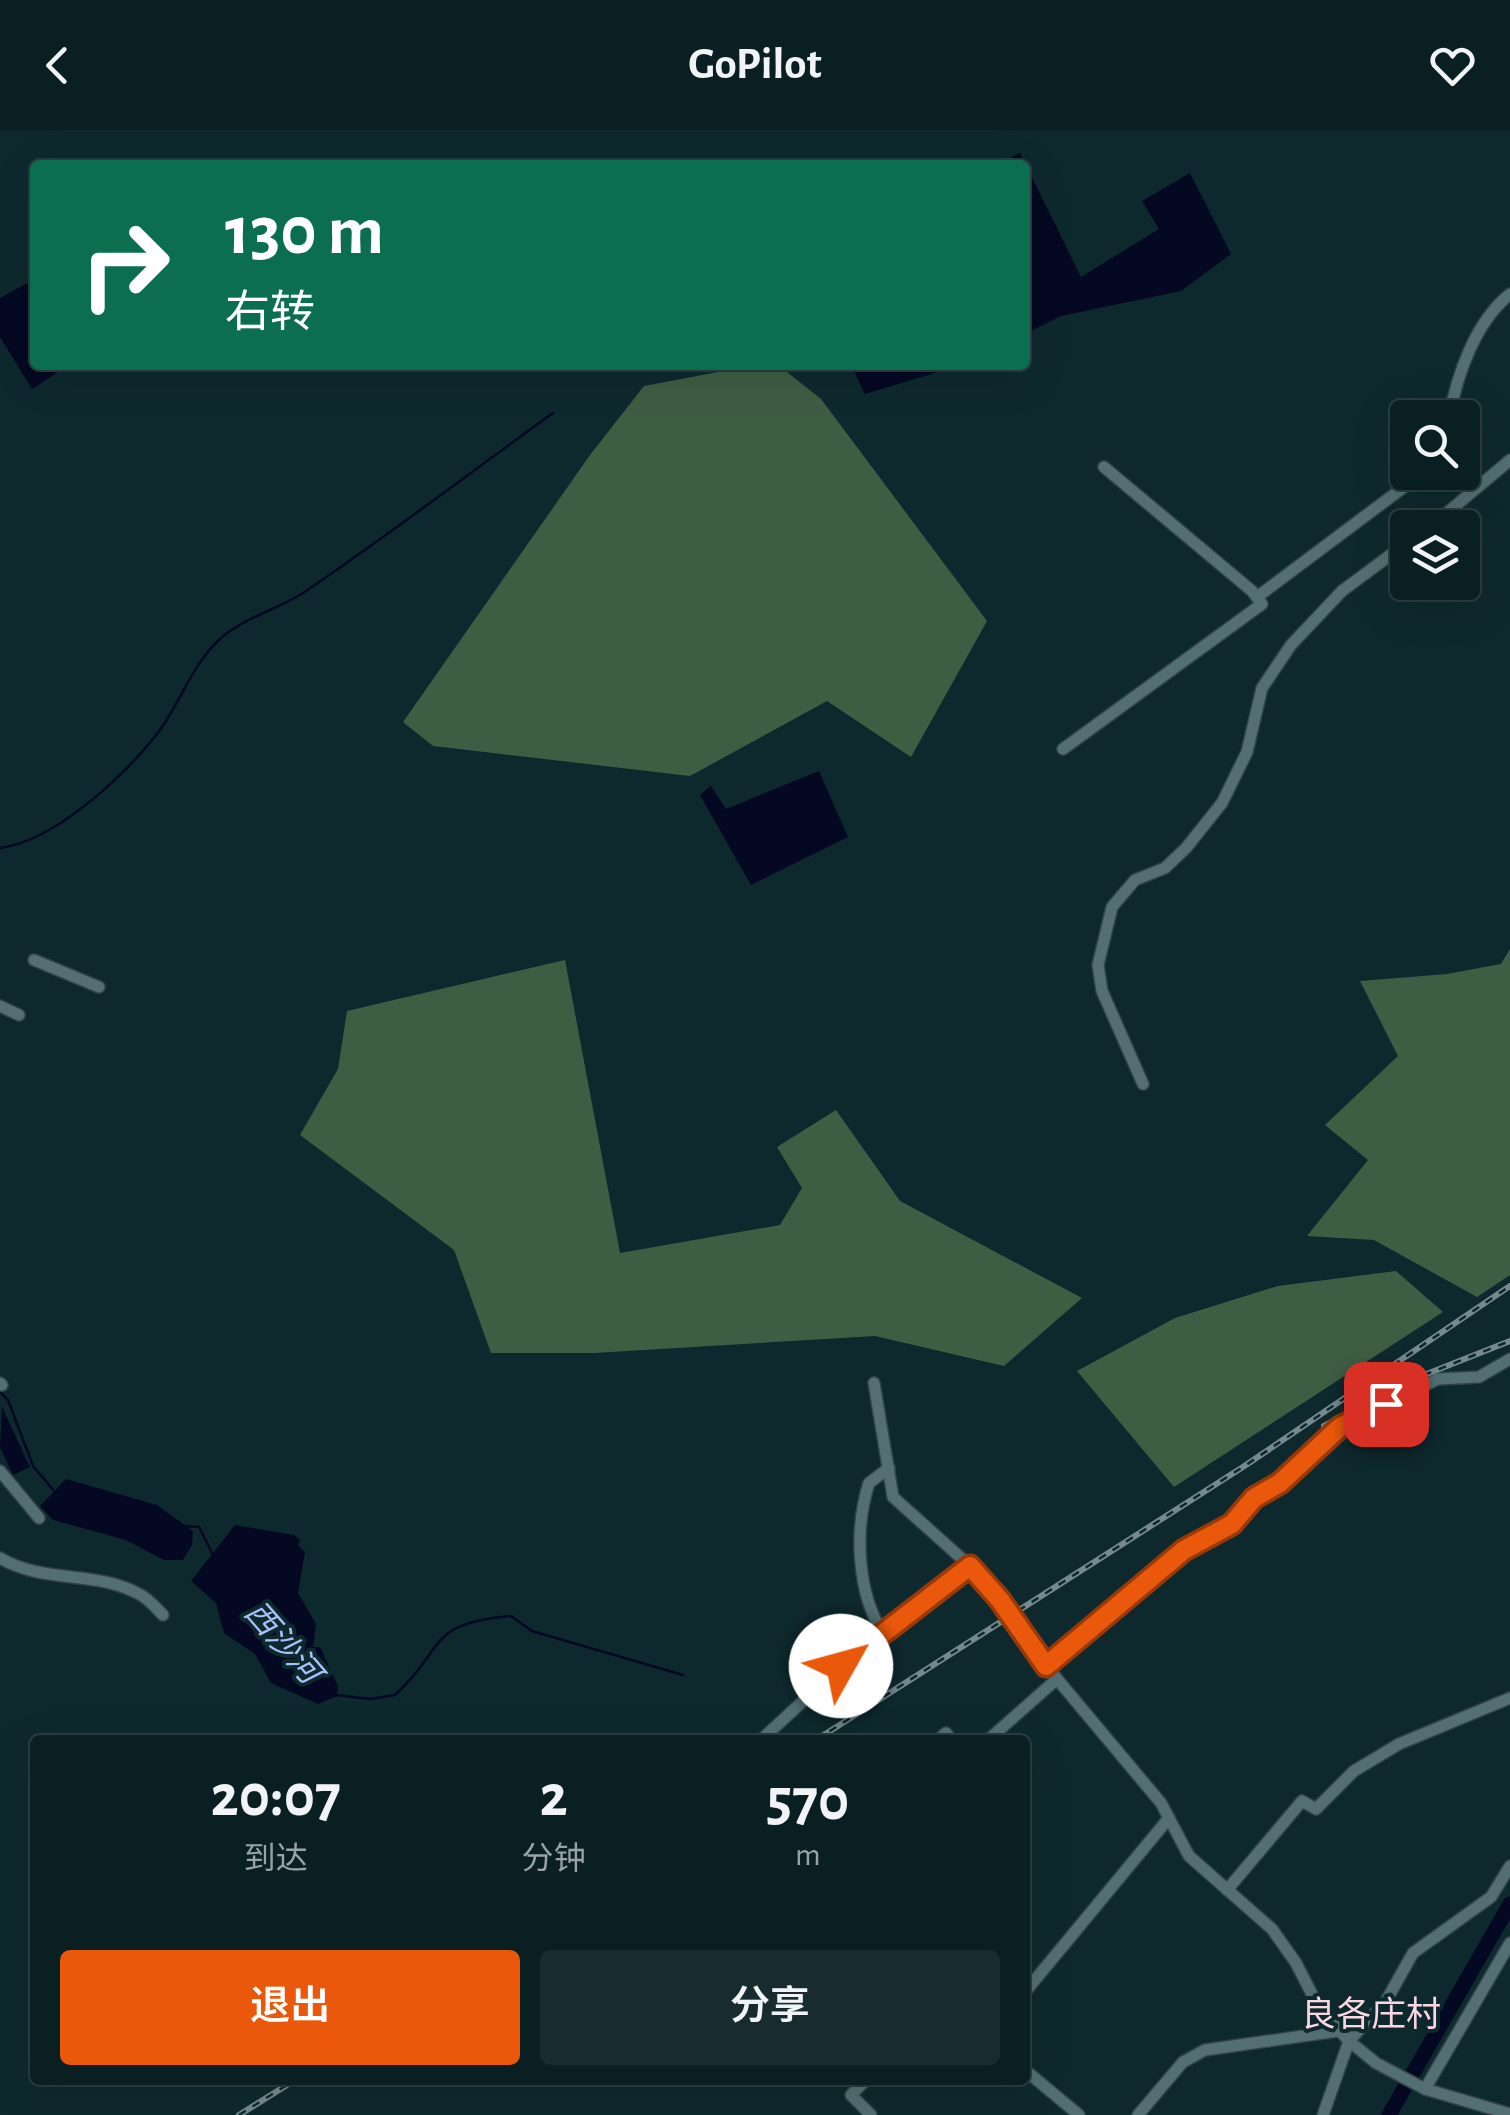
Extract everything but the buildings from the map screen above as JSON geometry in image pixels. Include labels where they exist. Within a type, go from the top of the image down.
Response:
[{"type":"street","points":[[1453,400],[1456,380],[1476,340],[1500,302],[1510,294]]},
{"type":"street","points":[[1450,510],[1510,460]]},
{"type":"street","points":[[1063,749],[1262,604],[1104,467]]},
{"type":"street","points":[[1257,598],[1400,490]]},
{"type":"street","points":[[1143,1084],[1102,991],[1098,966],[1112,907],[1135,880],[1165,868],[1222,803],[1247,752],[1262,688],[1291,646],[1342,591],[1390,555]]},
{"type":"street","points":[[34,960],[100,988]]},
{"type":"street","points":[[0,1006],[18,1015]]},
{"type":"street","points":[[1046,1666],[1184,1550],[1232,1524],[1254,1498],[1280,1483],[1340,1427],[1438,1380],[1479,1377],[1510,1359]]},
{"type":"street","points":[[874,1383],[894,1496],[970,1566],[1000,1600],[1032,1649],[1162,1803],[1189,1856],[1272,1929],[1296,1963],[1319,2008],[1338,2031],[1376,2063],[1425,2090],[1510,2114]]},
{"type":"street","points":[[882,1634],[869,1612],[859,1534],[868,1484],[888,1468]]},
{"type":"street","points":[[0,1471],[40,1518]]},
{"type":"street","points":[[0,1558],[18,1569],[92,1580],[140,1594],[163,1615]]},
{"type":"street","points":[[766,1735],[792,1708],[970,1566]]},
{"type":"street","points":[[994,1735],[1056,1679]]},
{"type":"street","points":[[1227,1890],[1302,1800],[1316,1809],[1354,1771],[1399,1744],[1510,1698]]},
{"type":"street","points":[[1030,1986],[1169,1818]]},
{"type":"street","points":[[1323,2115],[1349,2041],[1386,2001],[1414,1952],[1492,1897],[1510,1866]]},
{"type":"street","points":[[1425,2090],[1510,1943]]},
{"type":"street","points":[[1138,2115],[1183,2062],[1205,2050],[1338,2031]]},
{"type":"street","points":[[1030,2074],[1079,2115]]},
{"type":"street","points":[[860,2085],[852,2095],[871,2115]]},
{"type":"green space","points":[[729,370],[784,370],[821,399],[987,621],[911,757],[827,701],[690,776],[433,746],[403,722],[590,455],[644,386]]},
{"type":"green space","points":[[1510,949],[1510,1275],[1477,1297],[1374,1240],[1307,1236],[1368,1160],[1325,1125],[1398,1056],[1360,981],[1447,974],[1501,964]]},
{"type":"green space","points":[[565,960],[620,1253],[780,1225],[802,1188],[777,1147],[836,1110],[900,1201],[1082,1298],[1004,1366],[875,1336],[594,1353],[491,1353],[454,1250],[300,1135],[338,1069],[347,1011]]},
{"type":"green space","points":[[1396,1271],[1443,1312],[1174,1487],[1077,1371],[1175,1318],[1278,1286]]},
{"type":"water","points":[[1030,173],[1081,277],[1159,229],[1142,201],[1190,173],[1231,254],[1181,291],[1061,316],[1030,332]]},
{"type":"water","points":[[30,282],[30,370],[61,370],[32,389],[0,337],[0,298]]},
{"type":"water","points":[[853,370],[941,371],[865,394]]},
{"type":"water","points":[[819,771],[848,837],[751,885],[700,795],[711,786],[726,809]]},
{"type":"water","points":[[2,1407],[30,1467],[13,1475],[0,1448]]},
{"type":"water","points":[[66,1479],[157,1505],[193,1531],[192,1545],[183,1560],[164,1560],[126,1540],[53,1520],[40,1506]]},
{"type":"water","points":[[235,1525],[294,1535],[300,1540],[298,1545],[305,1552],[298,1593],[316,1624],[313,1647],[320,1647],[338,1686],[337,1696],[318,1704],[271,1683],[255,1654],[224,1633],[216,1603],[191,1581]]},
{"type":"waterway","points":[[0,848],[43,833],[107,787],[157,734],[202,660],[230,631],[306,591],[553,413]]},
{"type":"waterway","name":"西沙河","points":[[0,1392],[8,1400],[33,1466],[56,1493]]},
{"type":"waterway","name":"西沙河","points":[[185,1526],[199,1527],[213,1555]]},
{"type":"waterway","name":"西沙河","points":[[336,1695],[370,1699],[395,1695],[450,1632],[483,1620],[511,1616],[532,1631],[683,1675]]},
{"type":"waterway","points":[[1389,2115],[1510,1904]]},
{"type":"railway","points":[[824,1735],[1246,1465],[1510,1286]]},
{"type":"railway","points":[[1324,1426],[1414,1379],[1510,1341]]},
{"type":"railway","points":[[239,2115],[287,2085]]},
{"type":"district","name":"良各庄村","points":[[1371,2014]]},
{"type":"route","points":[[841,1666],[970,1566],[1000,1600],[1046,1666],[1184,1550],[1232,1524],[1254,1498],[1280,1483],[1340,1427],[1386,1404]]}]
